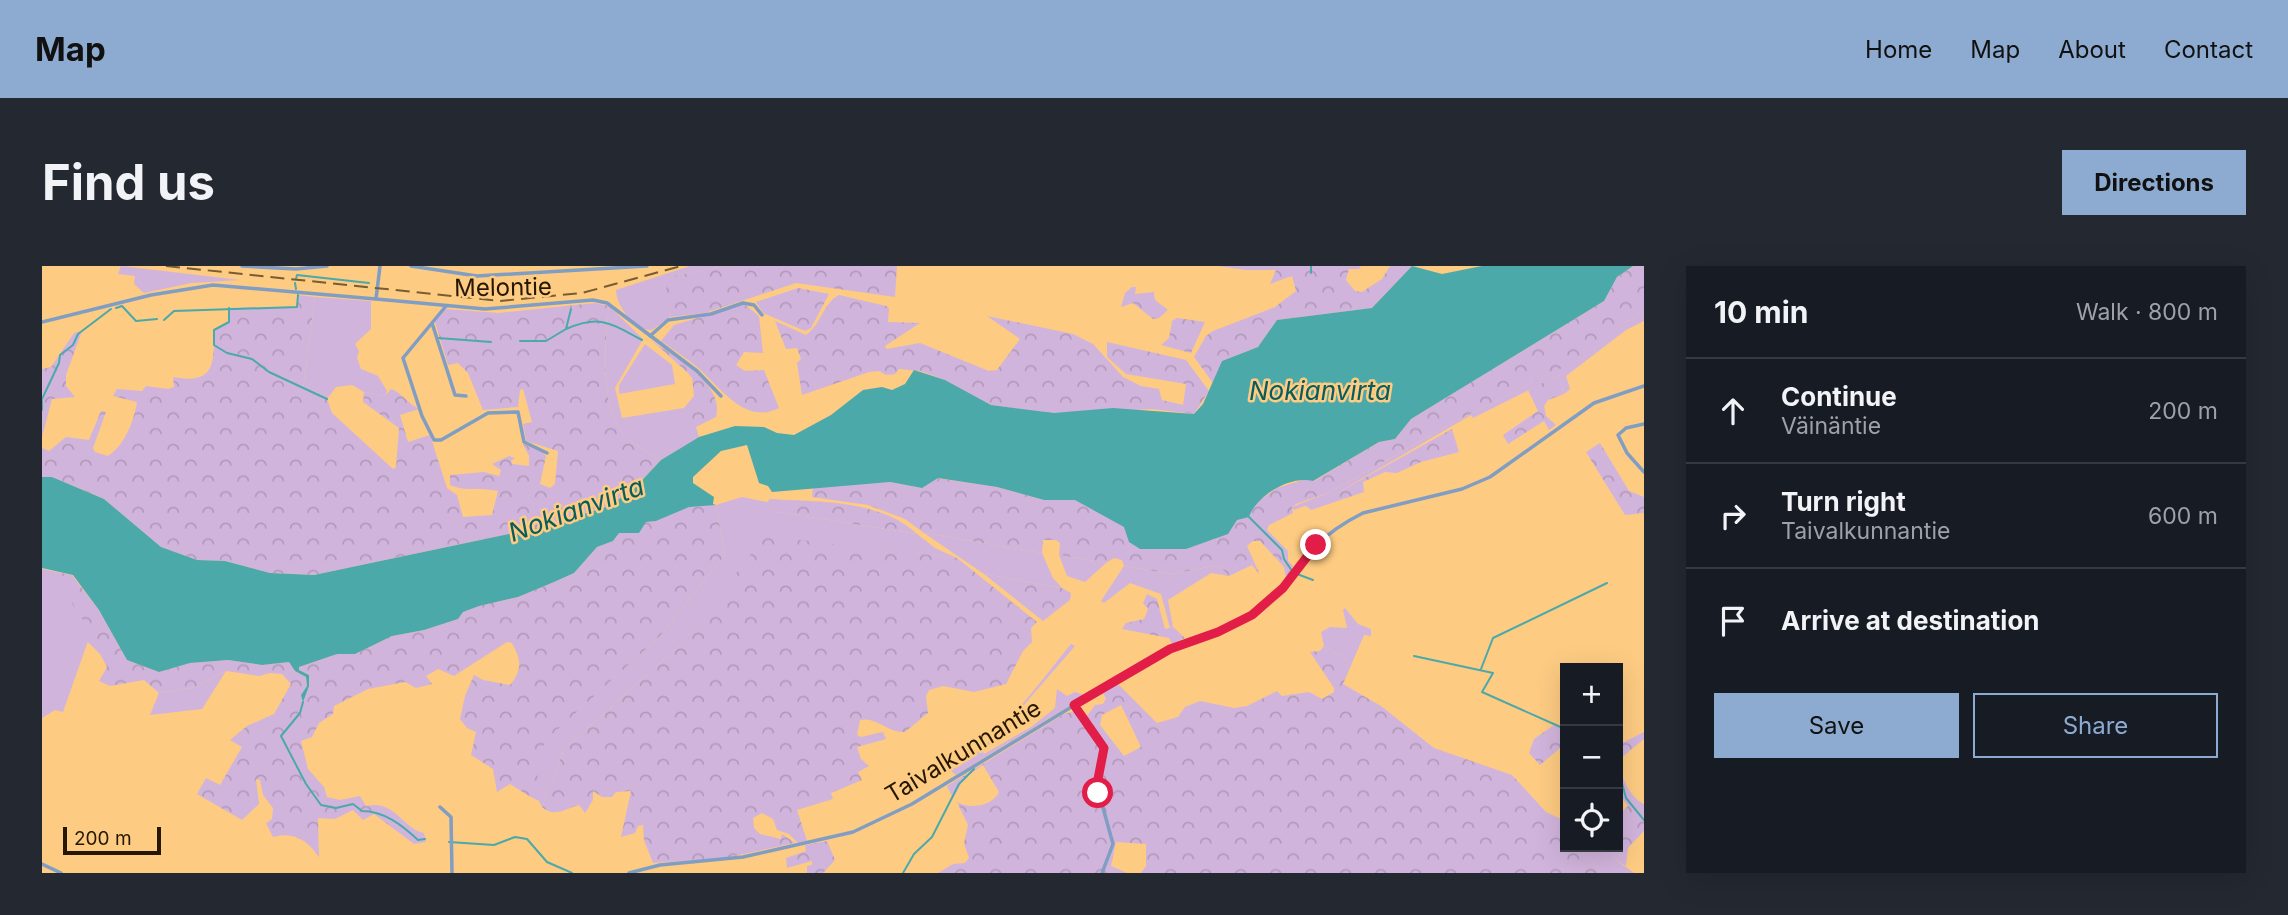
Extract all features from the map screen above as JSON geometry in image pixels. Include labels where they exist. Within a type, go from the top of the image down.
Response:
[{"type":"street","points":[[243,266],[276,269],[327,266]]},
{"type":"street","points":[[376,299],[380,266]]},
{"type":"street","points":[[411,266],[477,276],[647,266]]},
{"type":"street","name":"Melontie","points":[[42,323],[151,295],[213,285],[446,306],[513,309],[601,301],[618,309],[697,371],[721,396]]},
{"type":"street","points":[[650,336],[668,320],[711,314],[743,303],[754,305],[762,315]]},
{"type":"street","points":[[446,306],[403,358],[422,416],[434,440],[442,440],[488,412],[518,412],[524,442],[547,453]]},
{"type":"street","points":[[432,323],[455,394],[466,396]]},
{"type":"street","name":"Taivalkunnantie","points":[[629,873],[660,865],[743,857],[853,832],[912,804],[1170,649],[1218,632],[1252,615],[1283,588],[1316,545],[1349,520],[1363,513],[1471,486],[1490,477],[1594,403],[1644,386]]},
{"type":"street","points":[[1644,424],[1619,432],[1622,447],[1644,472]]},
{"type":"street","points":[[1639,467],[1644,464]]},
{"type":"street","points":[[1074,705],[1104,748],[1097,786],[1113,844],[1102,873]]},
{"type":"street","points":[[440,807],[451,817],[452,873]]},
{"type":"street","points":[[42,864],[61,873]]},
{"type":"green space","points":[[121,266],[240,280],[191,283],[144,293],[134,284],[135,276],[118,274]]},
{"type":"green space","points":[[690,266],[724,266],[666,278],[670,317],[652,330],[633,322],[623,310],[616,290]]},
{"type":"green space","points":[[724,266],[897,266],[895,297],[796,283],[705,313],[670,317],[665,278]]},
{"type":"green space","points":[[1218,266],[1361,266],[1359,269],[1349,269],[1346,280],[1355,291],[1362,292],[1382,279],[1390,266],[1412,266],[1372,308],[1277,320],[1258,347],[1222,361],[1213,383],[1194,357],[1206,336],[1275,307],[1296,291],[1292,276],[1270,284],[1276,270]]},
{"type":"green space","points":[[1633,266],[1644,266],[1644,313],[1621,324],[1595,352],[1456,421],[1330,492],[1296,504],[1292,507],[1293,513],[1269,525],[1267,530],[1288,551],[1288,561],[1293,566],[1286,578],[1284,567],[1260,541],[1253,541],[1247,546],[1260,575],[1252,565],[1229,576],[1218,565],[1172,574],[1124,566],[1122,560],[1114,558],[1106,563],[1059,555],[1060,543],[1056,540],[1043,540],[1042,553],[924,533],[905,519],[868,505],[812,497],[813,486],[890,482],[921,488],[937,478],[997,487],[1044,500],[1076,500],[1125,527],[1130,542],[1140,549],[1186,549],[1201,541],[1213,540],[1277,488],[1306,479],[1314,481],[1379,442],[1395,439],[1411,419],[1604,301],[1617,277]]},
{"type":"green space","points":[[1136,287],[1135,294],[1154,292],[1155,300],[1168,310],[1159,318],[1153,319],[1133,303],[1121,307],[1125,293]]},
{"type":"green space","points":[[798,288],[829,294],[811,328],[805,331],[763,313],[756,302]]},
{"type":"green space","points":[[298,295],[315,297],[303,388],[327,399],[332,413],[393,469],[396,467],[399,428],[363,402],[364,392],[385,396],[391,389],[419,409],[400,415],[408,442],[430,435],[447,488],[457,495],[463,517],[492,515],[498,491],[455,487],[450,485],[450,475],[484,472],[499,476],[501,470],[492,464],[509,456],[515,458],[511,461],[512,464],[529,466],[529,456],[523,444],[541,451],[546,456],[540,484],[550,488],[555,484],[558,451],[526,441],[523,424],[532,422],[523,389],[520,390],[518,407],[483,410],[468,373],[458,363],[448,365],[435,322],[445,309],[499,313],[595,303],[609,306],[605,357],[612,412],[618,427],[628,439],[661,460],[632,491],[606,507],[542,527],[314,575],[270,573],[225,561],[197,560],[161,547],[104,499],[52,477],[42,477],[42,448],[49,451],[66,437],[89,440],[101,411],[106,412],[93,448],[95,452],[108,456],[119,446],[131,425],[137,402],[113,396],[117,389],[142,391],[146,386],[168,389],[174,387],[173,377],[187,379],[204,375],[214,353],[214,330],[229,322],[229,308],[297,307]]},
{"type":"green space","points":[[839,295],[886,306],[889,308],[888,322],[920,323],[885,346],[886,349],[920,343],[989,371],[997,370],[1020,339],[987,316],[1073,334],[1093,344],[1123,377],[1141,386],[1159,389],[1162,400],[1183,405],[1186,384],[1126,374],[1107,357],[1107,342],[1186,360],[1209,391],[1194,414],[1152,409],[1058,414],[991,405],[945,380],[920,371],[899,369],[895,374],[886,375],[879,371],[869,372],[802,395],[797,363],[801,359],[797,348],[786,349],[775,321],[806,335],[829,303]]},
{"type":"green space","points":[[315,297],[371,301],[371,329],[355,344],[359,351],[357,358],[361,369],[378,376],[387,391],[385,396],[364,392],[352,385],[336,387],[327,399],[303,388]]},
{"type":"green space","points":[[744,304],[759,316],[763,353],[744,352],[736,365],[745,371],[764,370],[779,408],[766,412],[743,408],[723,393],[697,367],[661,341],[674,325]]},
{"type":"green space","points":[[609,306],[643,339],[615,388],[622,418],[684,408],[693,417],[699,437],[661,460],[628,439],[618,427],[612,412],[605,357]]},
{"type":"green space","points":[[1644,313],[1644,321],[1626,330],[1566,376],[1570,389],[1564,394],[1559,375],[1473,418],[1471,415],[1334,495],[1294,510],[1292,507],[1330,492],[1456,421],[1594,352],[1621,324]]},
{"type":"green space","points":[[1177,318],[1205,322],[1191,353],[1161,345],[1169,338],[1172,321]]},
{"type":"green space","points":[[82,331],[66,375],[66,386],[75,397],[52,399],[42,437],[42,369],[51,367],[74,333]]},
{"type":"green space","points":[[650,339],[705,382],[717,405],[716,417],[696,427],[684,408],[694,396],[692,378]]},
{"type":"green space","points":[[645,344],[672,365],[675,384],[619,394],[619,385]]},
{"type":"green space","points":[[1559,375],[1564,394],[1548,400],[1544,406],[1546,416],[1556,425],[1549,430],[1544,421],[1508,444],[1503,435],[1538,411],[1528,390]]},
{"type":"green space","points":[[1452,429],[1459,452],[1421,462],[1397,473],[1385,472],[1363,482],[1364,492],[1311,510],[1305,505],[1334,495]]},
{"type":"green space","points":[[1600,443],[1629,491],[1644,497],[1644,513],[1625,515],[1586,452]]},
{"type":"green space","points":[[742,497],[767,502],[778,512],[917,534],[935,548],[957,558],[765,537],[679,646],[564,749],[542,807],[539,801],[529,796],[544,741],[660,636],[725,555],[716,505]]},
{"type":"green space","points":[[770,499],[827,502],[866,508],[885,514],[917,534],[778,512],[767,502]]},
{"type":"green space","points":[[716,505],[725,555],[660,636],[545,741],[537,780],[529,796],[510,784],[497,792],[493,769],[471,755],[476,732],[467,728],[460,719],[465,696],[474,675],[483,680],[510,685],[519,669],[512,643],[507,642],[454,676],[438,669],[426,676],[432,684],[416,688],[405,682],[368,689],[334,706],[333,714],[319,723],[312,737],[301,741],[308,769],[324,787],[327,797],[340,800],[360,796],[366,806],[376,805],[392,810],[410,826],[424,833],[426,842],[414,844],[374,814],[363,820],[353,810],[335,819],[318,818],[319,857],[310,846],[294,836],[273,837],[266,823],[272,819],[273,808],[263,795],[260,780],[256,779],[259,804],[242,820],[197,794],[206,778],[220,785],[242,747],[230,740],[247,726],[274,714],[291,684],[282,674],[259,676],[226,671],[196,687],[159,693],[144,680],[110,686],[99,681],[107,667],[100,654],[87,641],[86,623],[59,586],[42,579],[42,569],[72,575],[99,610],[127,660],[159,672],[189,663],[228,660],[262,665],[289,662],[295,671],[306,677],[307,685],[309,675],[299,670],[299,667],[337,654],[355,654],[392,636],[424,630],[458,619],[463,612],[478,606],[518,597],[574,573],[597,547],[613,541],[619,533],[635,533],[646,522],[656,521],[689,506]]},
{"type":"green space","points":[[924,533],[1042,553],[1053,578],[1062,588],[984,574]]},
{"type":"green space","points":[[765,536],[957,558],[1037,622],[1031,628],[1032,642],[1023,651],[1006,684],[974,692],[943,686],[929,690],[926,696],[928,713],[905,732],[893,730],[871,720],[860,720],[857,735],[861,737],[883,732],[886,739],[857,747],[861,759],[869,766],[858,772],[862,780],[831,793],[833,799],[797,810],[807,841],[798,843],[789,834],[777,830],[773,819],[762,813],[753,818],[754,828],[760,834],[781,839],[782,834],[795,843],[725,858],[653,863],[644,840],[643,825],[638,826],[635,833],[621,837],[631,791],[602,797],[593,791],[593,800],[585,813],[579,805],[555,812],[542,807],[564,749],[679,646]]},
{"type":"green space","points":[[1059,555],[1106,563],[1085,582],[1067,576]]},
{"type":"green space","points":[[1218,565],[1229,576],[1211,573],[1168,600],[1173,627],[1170,628],[1161,594],[1130,583],[1104,603],[1101,601],[1124,566],[1172,574]]},
{"type":"green space","points":[[42,568],[99,610],[63,712],[55,710],[42,718]]},
{"type":"green space","points":[[984,574],[1062,588],[1071,593],[1070,600],[1043,621]]},
{"type":"green space","points":[[1147,594],[1157,599],[1165,629],[1173,627],[1185,638],[1172,644],[1169,638],[1122,629],[1126,623],[1144,619],[1148,609],[1143,603]]},
{"type":"green space","points":[[1345,608],[1358,624],[1371,629],[1371,636],[1364,635],[1352,663],[1324,646],[1321,632],[1330,627],[1347,628],[1343,610]]},
{"type":"green space","points":[[1071,644],[1075,646],[984,754],[1031,727],[1055,708],[1057,689],[1067,696],[1075,692],[1084,695],[1118,674],[1119,676],[956,775],[950,770],[963,763],[996,734]]},
{"type":"green space","points":[[1324,646],[1352,663],[1343,684],[1381,706],[1434,748],[1512,775],[1546,812],[1560,819],[1560,852],[1586,852],[1601,873],[1141,873],[1146,866],[1146,844],[1116,842],[1111,866],[1127,873],[938,873],[953,864],[965,863],[969,858],[964,843],[968,825],[957,802],[968,806],[980,805],[992,801],[999,792],[983,765],[964,778],[953,798],[947,786],[1064,714],[1075,711],[1088,715],[1095,705],[1103,704],[1106,698],[1103,693],[1118,684],[1157,723],[1178,717],[1185,707],[1200,701],[1234,708],[1247,706],[1277,691],[1282,696],[1309,692],[1322,699],[1334,692],[1334,688],[1310,652],[1320,651]],"holes":[[[1121,705],[1141,747],[1124,756],[1100,725],[1102,715]]]},
{"type":"green space","points":[[226,671],[202,709],[150,715],[159,693],[196,687]]},
{"type":"green space","points":[[1554,725],[1560,727],[1560,748],[1540,765],[1529,753],[1534,739]]},
{"type":"green space","points":[[1644,732],[1644,739],[1623,756],[1623,742]]},
{"type":"green space","points":[[1623,777],[1634,797],[1644,804],[1644,831],[1628,848],[1626,866],[1615,859],[1612,852],[1623,852],[1623,810],[1628,806],[1623,799]]},
{"type":"green space","points":[[827,841],[835,860],[823,873],[807,873],[807,866],[812,865],[812,861],[787,868],[786,858],[806,851],[805,845]]},
{"type":"green space","points":[[1586,852],[1612,852],[1615,859],[1634,873],[1601,873]]},
{"type":"water","name":"Nokianvirta","points":[[1412,266],[1442,274],[1482,266],[1633,266],[1617,277],[1604,301],[1411,419],[1395,439],[1379,442],[1313,481],[1284,484],[1266,495],[1249,517],[1237,520],[1228,534],[1186,549],[1140,549],[1129,542],[1124,527],[1075,500],[1044,500],[997,487],[938,478],[922,488],[890,482],[772,492],[768,486],[759,483],[747,445],[721,451],[693,477],[693,483],[714,497],[713,504],[716,505],[689,507],[656,521],[646,522],[639,533],[619,533],[613,541],[597,547],[574,573],[518,597],[479,606],[463,612],[458,619],[424,630],[392,636],[355,654],[337,654],[299,667],[299,670],[309,675],[309,686],[303,702],[301,695],[307,686],[306,677],[295,671],[289,662],[262,665],[228,660],[190,663],[159,672],[127,660],[99,610],[73,575],[42,568],[42,477],[52,477],[104,499],[161,547],[197,560],[225,561],[270,573],[314,575],[542,527],[606,507],[632,491],[661,460],[699,437],[735,426],[764,427],[777,433],[794,435],[831,415],[863,390],[882,387],[892,390],[905,384],[914,370],[945,380],[991,405],[1054,413],[1113,408],[1194,414],[1203,404],[1222,361],[1258,347],[1277,320],[1372,308]]},
{"type":"waterway","points":[[1311,266],[1311,273]]},
{"type":"waterway","points":[[296,279],[297,275],[369,283]]},
{"type":"waterway","points":[[295,283],[296,289]]},
{"type":"waterway","points":[[164,320],[174,311],[297,307],[298,295]]},
{"type":"waterway","points":[[116,308],[122,306],[136,321],[157,319]]},
{"type":"waterway","points":[[229,308],[229,322],[214,330],[214,345],[227,353],[252,359],[269,372],[327,399]]},
{"type":"waterway","points":[[42,399],[59,363],[60,355],[73,345],[78,334],[111,309]]},
{"type":"waterway","points":[[520,341],[546,341],[566,329],[571,309]]},
{"type":"waterway","points":[[566,329],[588,322],[605,322],[642,340]]},
{"type":"waterway","points":[[438,338],[491,342]]},
{"type":"waterway","points":[[42,401],[42,410]]},
{"type":"waterway","points":[[1249,517],[1282,550],[1292,571]]},
{"type":"waterway","points":[[1297,574],[1313,580]]},
{"type":"waterway","points":[[1481,669],[1493,638],[1607,583]]},
{"type":"waterway","points":[[1414,656],[1493,673],[1482,692],[1560,727]]},
{"type":"waterway","points":[[303,702],[300,713],[281,736],[306,784],[321,805],[336,808],[353,804],[362,811],[378,813],[392,820],[418,840],[425,839]]},
{"type":"waterway","points":[[903,873],[914,854],[932,837],[959,784],[974,769]]},
{"type":"waterway","points":[[1623,787],[1626,798],[1644,820]]},
{"type":"waterway","points":[[449,842],[494,845],[515,837],[527,839],[547,862],[572,873]]},
{"type":"railway","points":[[166,266],[500,301],[582,293],[681,266]]},
{"type":"route","points":[[1098,793],[1098,779],[1105,757],[1104,748],[1074,705],[1170,649],[1218,632],[1252,615],[1283,588],[1316,545]]}]
